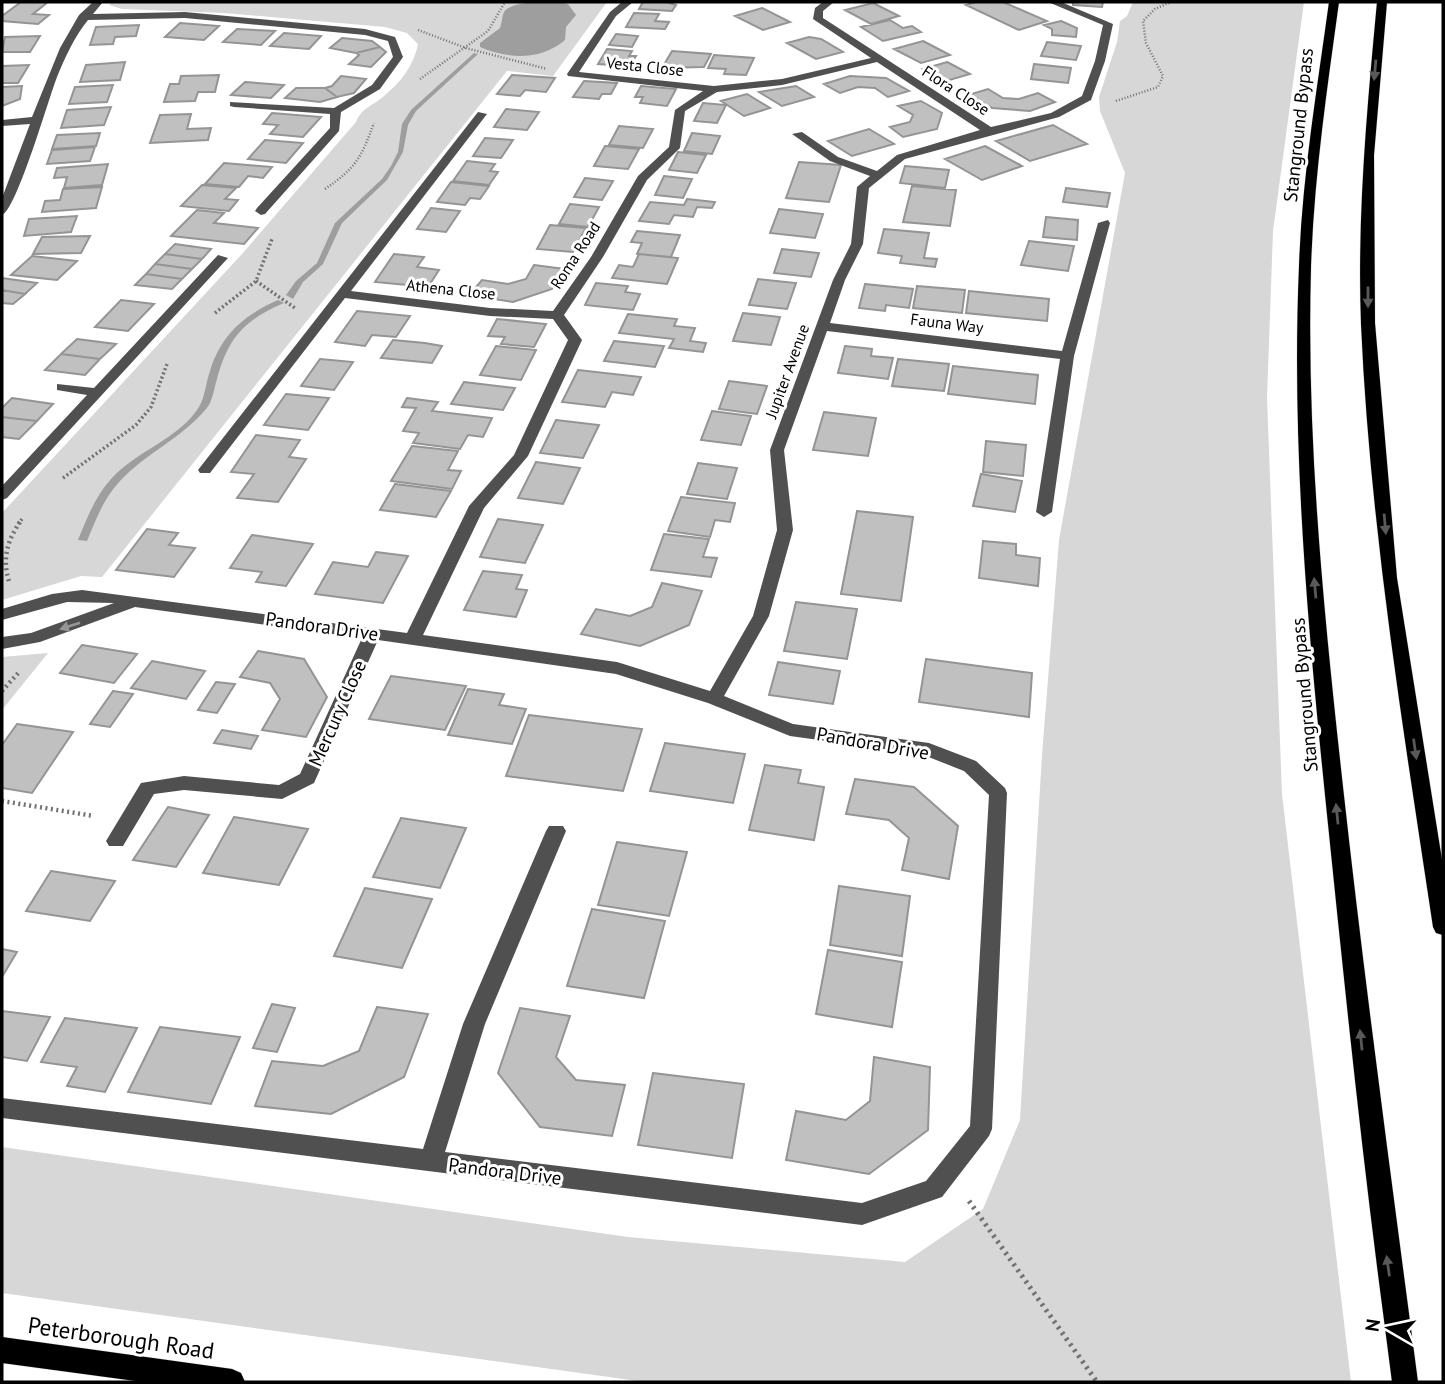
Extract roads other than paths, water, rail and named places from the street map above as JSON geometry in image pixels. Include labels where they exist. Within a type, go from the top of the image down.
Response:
[{"type":"main road","name":"Stanground Bypass","points":[[1334,2],[1322,88],[1305,262],[1306,407],[1313,567],[1323,688],[1381,1222],[1405,1382]]},
{"type":"main road","points":[[1382,2],[1368,155],[1368,323],[1389,578],[1443,928]]},
{"type":"main road","name":"Peterborough Road","points":[[2,1350],[232,1382]]},
{"type":"street","points":[[2,211],[38,120],[52,75],[82,17],[98,2]]},
{"type":"street","name":"Vesta Close","points":[[628,2],[613,14],[572,74],[714,89]]},
{"type":"street","name":"Flora Close","points":[[829,2],[818,10],[818,19],[989,131],[1055,115],[1087,98],[1100,61],[1108,24],[1053,2]]},
{"type":"street","points":[[82,17],[185,15],[365,32],[392,39],[398,57],[376,87],[335,111],[234,104]]},
{"type":"street","name":"Roma Road","points":[[413,639],[477,506],[521,456],[575,340],[557,315],[597,257],[642,178],[674,148],[680,110],[714,89],[782,82],[879,58]]},
{"type":"street","points":[[261,211],[335,129],[335,111]]},
{"type":"street","points":[[205,470],[482,114]]},
{"type":"street","points":[[2,123],[38,120]]},
{"type":"street","points":[[798,134],[834,159],[875,174],[901,157],[989,131]]},
{"type":"street","name":"Jupiter Avenue","points":[[714,699],[761,616],[785,530],[777,450],[839,280],[857,244],[863,187],[875,174]]},
{"type":"street","points":[[1044,512],[1067,356],[1104,223]]},
{"type":"street","points":[[2,495],[222,258]]},
{"type":"street","name":"Athena Close","points":[[342,294],[490,312],[557,315]]},
{"type":"street","name":"Fauna Way","points":[[822,326],[1067,356]]},
{"type":"street","points":[[62,387],[96,392]]},
{"type":"street","points":[[2,615],[66,595],[98,593],[134,601]]},
{"type":"street","name":"Pandora Drive","points":[[2,643],[34,638],[134,601],[617,668],[714,699],[790,730],[923,748],[970,766],[998,793],[981,1129],[934,1189],[862,1214],[2,1108]]},
{"type":"street","name":"Mercury Close","points":[[116,841],[148,788],[184,783],[282,792],[307,778],[373,633]]},
{"type":"street","name":"Pandora Drive","points":[[430,1162],[474,1024],[556,831]]}]
